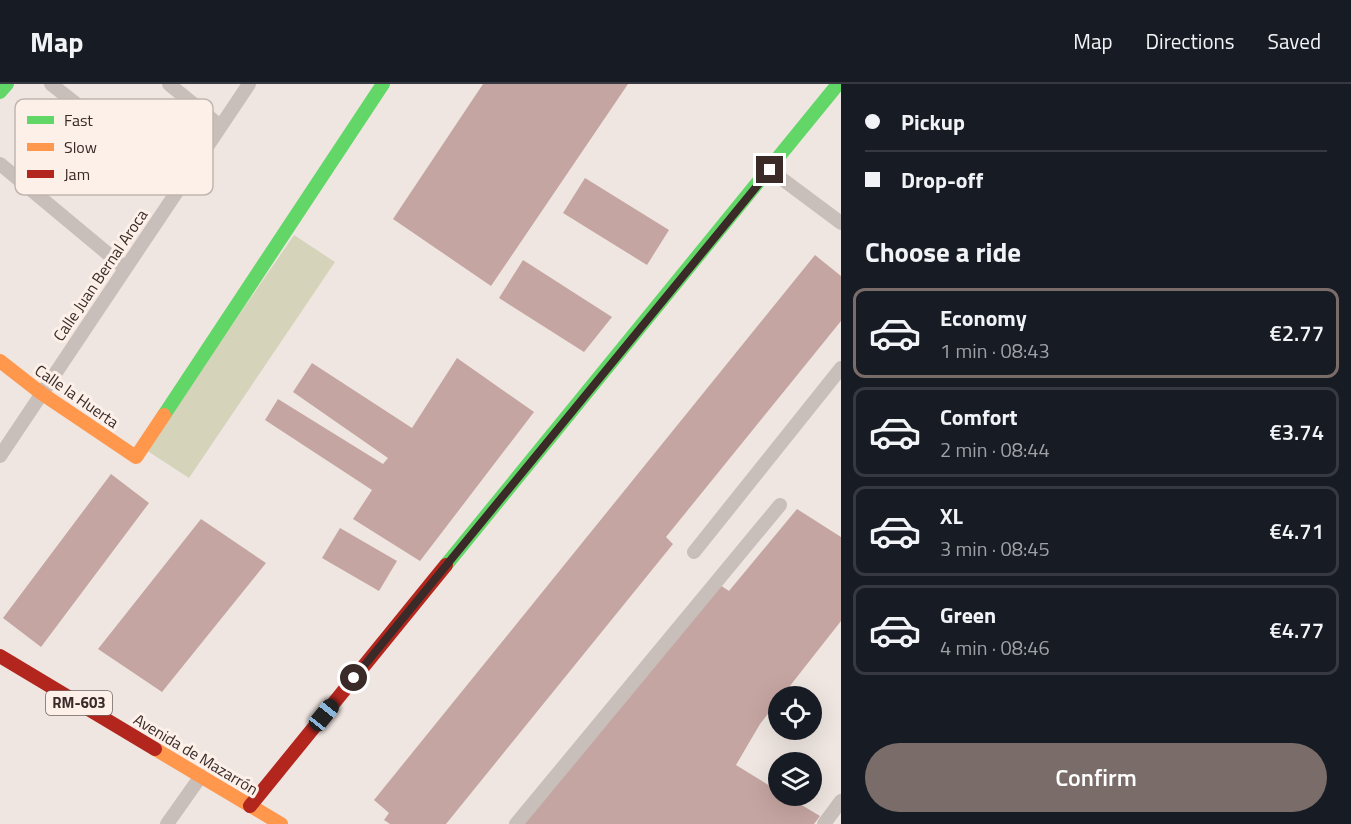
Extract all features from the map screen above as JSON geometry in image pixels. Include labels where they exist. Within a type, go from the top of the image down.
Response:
[{"type":"street","points":[[0,92],[7,84]]},
{"type":"street","points":[[51,84],[70,99]]},
{"type":"street","points":[[169,84],[187,99]]},
{"type":"street","name":"Calle Juan Bernal Aroca","points":[[213,136],[249,84]]},
{"type":"street","name":"Calle la Huerta","points":[[0,361],[41,393],[136,457],[383,84]]},
{"type":"street","points":[[250,806],[770,170],[836,86]]},
{"type":"street","points":[[213,120],[220,126]]},
{"type":"street","points":[[0,164],[15,176]]},
{"type":"street","points":[[770,170],[841,223]]},
{"type":"street","points":[[37,195],[125,268]]},
{"type":"street","name":"Calle Juan Bernal Aroca","points":[[0,456],[174,195]]},
{"type":"street","points":[[694,552],[841,369]]},
{"type":"street","points":[[516,824],[780,506]]},
{"type":"street","name":"Avenida de Mazarrón","points":[[0,656],[281,824]]},
{"type":"street","points":[[167,824],[201,776]]},
{"type":"street","points":[[824,824],[841,801]]},
{"type":"green space","points":[[294,235],[335,262],[189,478],[146,450]]},
{"type":"building","points":[[483,84],[628,84],[491,286],[393,219]]},
{"type":"building","points":[[585,178],[669,230],[647,265],[563,213]]},
{"type":"building","points":[[815,255],[841,276],[841,321],[666,537],[673,544],[446,824],[390,824],[384,820],[389,813],[374,800]]},
{"type":"building","points":[[523,260],[612,317],[584,352],[499,298]]},
{"type":"building","points":[[457,358],[534,412],[420,561],[353,519],[372,490],[265,420],[278,399],[383,464],[388,458],[293,392],[312,363],[412,428]]},
{"type":"building","points":[[111,474],[149,503],[41,647],[3,618]]},
{"type":"building","points":[[797,509],[841,537],[841,621],[790,686],[768,686],[768,714],[736,765],[768,785],[768,806],[803,806],[820,816],[814,824],[522,824],[720,585],[729,591]]},
{"type":"building","points":[[201,519],[266,563],[162,692],[98,649]]},
{"type":"building","points":[[340,528],[397,561],[379,591],[322,558]]},
{"type":"traffic: fast","points":[[0,92],[7,84]]},
{"type":"traffic: fast","points":[[164,415],[383,84]]},
{"type":"traffic: fast","points":[[446,565],[838,84]]},
{"type":"traffic: slow","points":[[0,361],[41,393],[136,457],[164,415]]},
{"type":"traffic: slow","points":[[155,749],[281,824]]},
{"type":"traffic: jam","points":[[250,806],[446,565]]},
{"type":"traffic: jam","points":[[0,656],[155,749]]},
{"type":"route","points":[[354,678],[770,170]]}]
